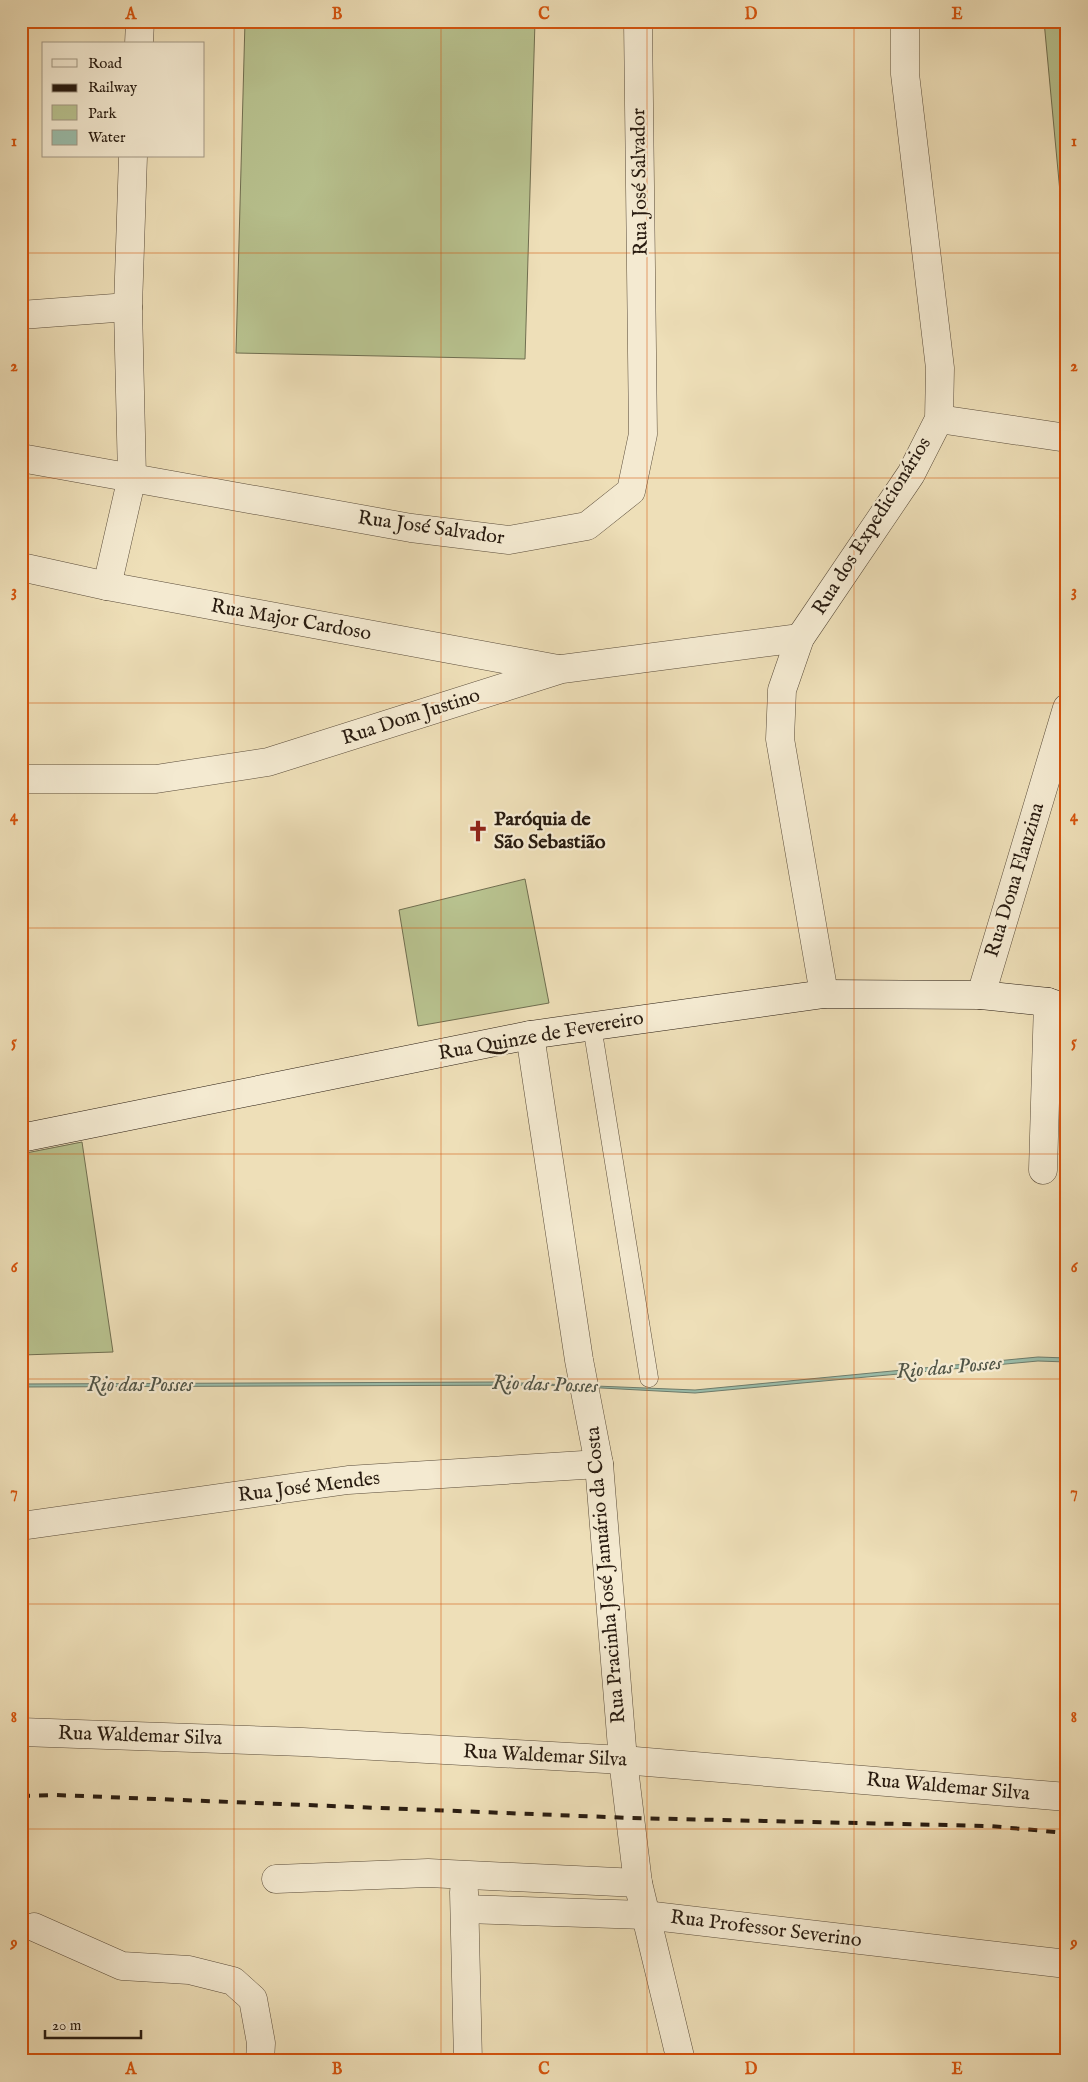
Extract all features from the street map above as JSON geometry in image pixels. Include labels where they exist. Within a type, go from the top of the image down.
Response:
[{"type":"street","points":[[139,42],[140,21]]},
{"type":"street","name":"Rua José Salvador","points":[[21,458],[411,528],[509,540],[587,526],[631,491],[643,434],[638,21]]},
{"type":"street","name":"Rua dos Expedicionários","points":[[824,994],[780,739],[782,690],[800,638],[911,474],[939,419],[940,368],[905,74],[905,21]]},
{"type":"street","points":[[107,586],[132,477],[128,307],[133,158]]},
{"type":"street","points":[[21,315],[128,307]]},
{"type":"street","points":[[939,419],[1067,438]]},
{"type":"street","name":"Rua Major Cardoso","points":[[21,567],[107,586],[562,669]]},
{"type":"street","name":"Rua Dom Justino","points":[[21,779],[156,779],[268,762],[562,669],[800,638]]},
{"type":"street","name":"Rua Dona Flauzina","points":[[981,995],[1067,708]]},
{"type":"street","name":"Rua Quinze de Fevereiro","points":[[21,1138],[530,1035],[824,994],[981,995],[1058,1005]]},
{"type":"street","points":[[1043,1170],[1058,1005]]},
{"type":"street","name":"Rua Pracinha José Januário da Costa","points":[[530,1035],[579,1360],[599,1464],[623,1760],[638,1883],[681,2061]]},
{"type":"street","name":"Rua José Mendes","points":[[21,1526],[348,1480],[599,1464]]},
{"type":"street","name":"Rua Waldemar Silva","points":[[21,1732],[303,1742],[623,1760],[1067,1797]]},
{"type":"street","points":[[276,1880],[428,1873],[638,1883]]},
{"type":"street","points":[[462,1875],[465,1908],[468,2061]]},
{"type":"street","name":"Rua Professor Severino","points":[[465,1908],[645,1915],[1067,1964]]},
{"type":"street","points":[[34,1927],[122,1966],[189,1970],[233,1981],[253,1999],[261,2043],[260,2061]]},
{"type":"lane","points":[[592,1026],[649,1378]]},
{"type":"green space","points":[[245,21],[535,21],[525,359],[236,353]]},
{"type":"green space","points":[[1044,21],[1067,21],[1067,267]]},
{"type":"green space","points":[[525,879],[549,1003],[418,1026],[399,910]]},
{"type":"green space","points":[[82,1142],[113,1352],[22,1355],[21,1154]]},
{"type":"water","name":"Rio das Posses","points":[[1038,1357],[1067,1358],[1067,1362],[1038,1361],[695,1393],[546,1385],[21,1387],[21,1384],[496,1382],[695,1390]]},
{"type":"railway","points":[[21,1796],[56,1795],[631,1818],[989,1826],[1067,1833]]},
{"type":"place","name":"Paróquia de São Sebastião","points":[[478,831]]}]
